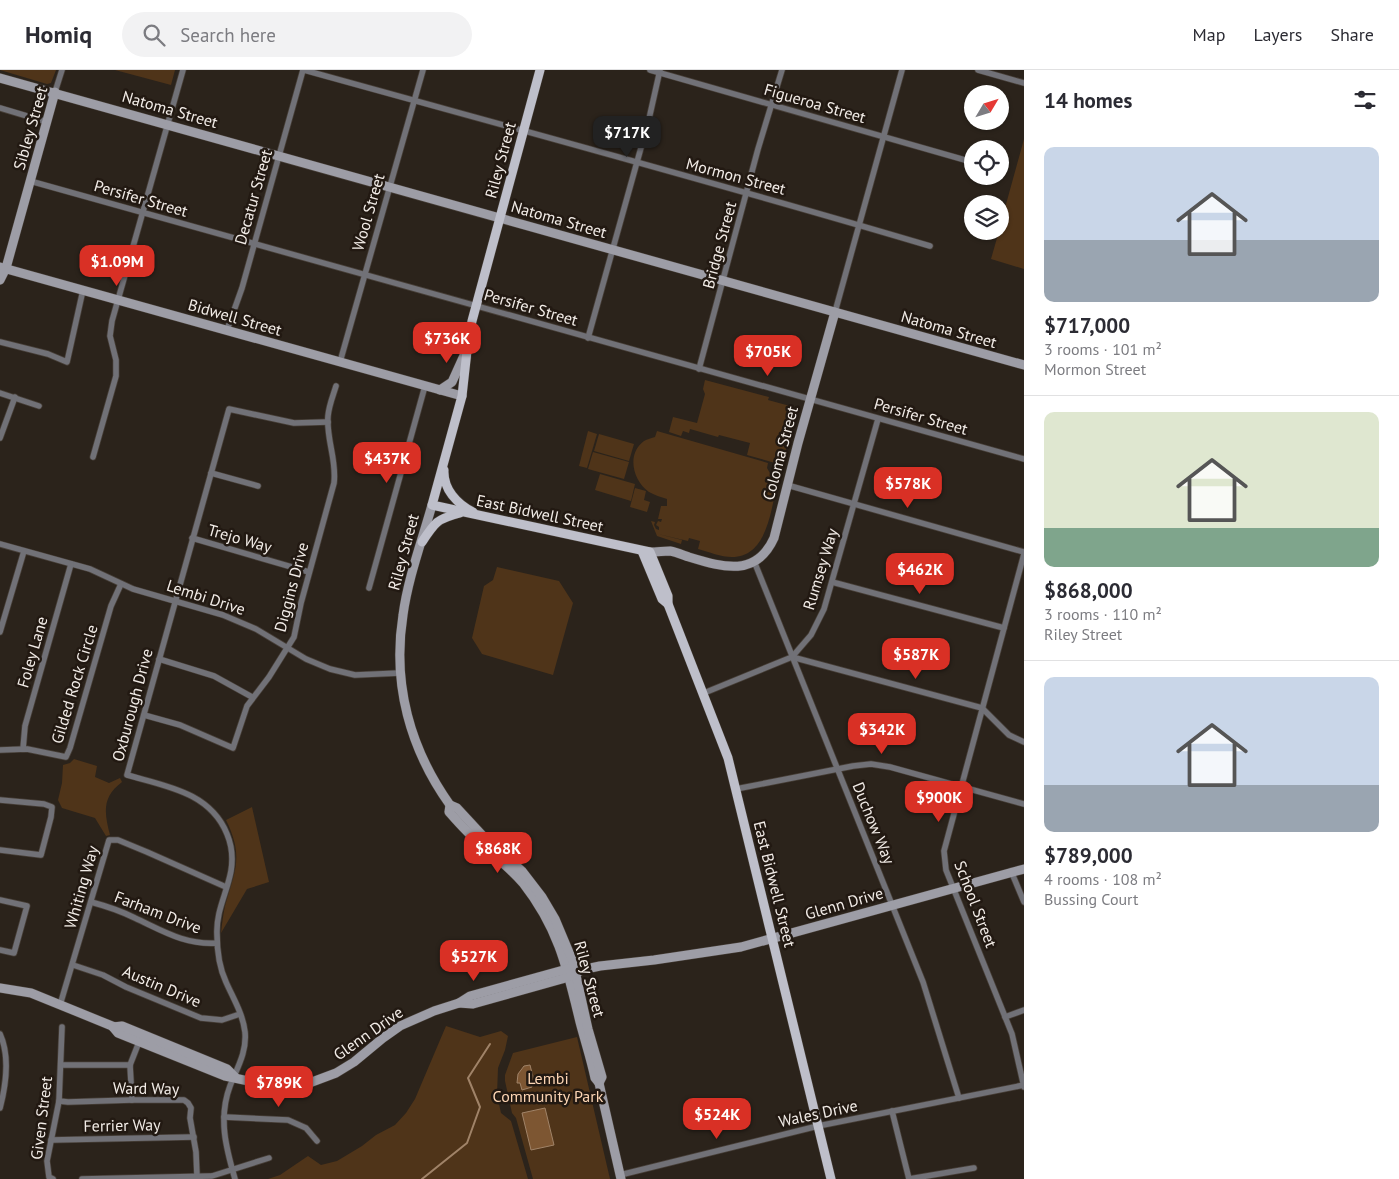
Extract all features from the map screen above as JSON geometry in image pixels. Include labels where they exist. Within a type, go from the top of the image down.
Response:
[{"type":"main road","name":"Riley Street","points":[[432,505],[462,396],[466,350],[476,306],[540,70]]},
{"type":"main road","points":[[446,455],[444,479],[448,490],[471,511],[488,517]]},
{"type":"main road","name":"East Bidwell Street","points":[[432,505],[646,552],[662,599],[668,604],[724,744],[831,1179]]},
{"type":"main road","points":[[422,542],[436,521],[463,512]]},
{"type":"street","name":"Sibley Street","points":[[0,280],[62,70]]},
{"type":"street","points":[[93,457],[116,376],[116,363],[110,341],[110,331],[183,70]]},
{"type":"street","name":"Mormon Street","points":[[303,70],[747,192],[930,246]]},
{"type":"street","name":"Decatur Street","points":[[227,330],[242,288],[303,70]]},
{"type":"street","name":"Wool Street","points":[[340,362],[422,70]]},
{"type":"street","name":"Figueroa Street","points":[[650,70],[660,71],[883,138],[964,160]]},
{"type":"street","name":"Bridge Street","points":[[699,369],[782,70]]},
{"type":"street","name":"Coloma Street","points":[[754,561],[763,554],[774,538],[834,312],[902,70]]},
{"type":"street","points":[[978,70],[1024,83]]},
{"type":"street","points":[[588,338],[660,71]]},
{"type":"street","name":"Natoma Street","points":[[0,78],[1024,365]]},
{"type":"street","points":[[0,108],[47,122]]},
{"type":"street","name":"Persifer Street","points":[[30,181],[1024,460]]},
{"type":"street","name":"Bidwell Street","points":[[3,267],[462,396]]},
{"type":"street","points":[[0,342],[48,354],[67,362],[83,290]]},
{"type":"street","points":[[440,390],[452,382],[466,350]]},
{"type":"street","name":"Diggins Drive","points":[[144,715],[180,725],[233,748],[243,716],[252,697],[288,648],[296,629],[301,603],[335,475],[328,422],[329,408],[336,386]]},
{"type":"street","points":[[369,588],[425,386]]},
{"type":"street","points":[[0,394],[15,397],[39,406]]},
{"type":"street","points":[[0,438],[15,397]]},
{"type":"street","name":"Oxburough Drive","points":[[236,1179],[224,1136],[224,1117],[230,1088],[243,1057],[244,1023],[225,980],[217,943],[218,918],[232,864],[231,846],[224,828],[214,812],[200,800],[187,792],[127,775],[229,409],[288,422],[328,422]]},
{"type":"street","name":"Rumsey Way","points":[[792,657],[816,626],[824,609],[878,419]]},
{"type":"street","points":[[210,473],[258,486]]},
{"type":"street","points":[[787,485],[1024,553]]},
{"type":"street","name":"Riley Street","points":[[432,505],[403,614],[400,637],[400,673],[404,706],[414,739],[428,772],[450,805],[457,808],[522,871],[542,897],[560,928],[573,971],[595,1078],[599,1083],[621,1177]]},
{"type":"street","name":"Trejo Way","points":[[192,538],[309,572]]},
{"type":"street","name":"Lembi Drive","points":[[0,544],[98,572],[121,584],[223,615],[242,623],[318,665],[342,673],[368,675],[400,673]]},
{"type":"street","points":[[0,632],[24,551]]},
{"type":"street","points":[[646,552],[670,551],[727,567],[736,567],[754,561]]},
{"type":"street","name":"School Street","points":[[1024,553],[944,851],[946,870],[1016,1048],[1024,1086]]},
{"type":"street","name":"Duchow Way","points":[[754,561],[926,990],[959,1098]]},
{"type":"street","name":"Foley Lane","points":[[23,749],[25,726],[71,564]]},
{"type":"street","points":[[832,582],[1004,628]]},
{"type":"street","name":"Gilded Rock Circle","points":[[0,750],[23,749],[66,757],[111,606],[121,584]]},
{"type":"street","points":[[704,693],[792,657],[982,708],[1009,735],[1024,742]]},
{"type":"street","points":[[159,659],[214,676],[252,697]]},
{"type":"street","points":[[736,789],[837,769],[862,765],[880,765],[1024,804]]},
{"type":"street","points":[[0,800],[44,804],[52,807],[52,817],[41,856],[0,850]]},
{"type":"street","name":"Riley Street","points":[[450,805],[450,812],[457,821],[485,848],[508,866],[532,896],[548,921],[573,971]]},
{"type":"street","points":[[457,821],[464,822],[484,842],[494,845]]},
{"type":"street","name":"Whiting Way","points":[[60,1005],[109,840],[118,840],[226,887]]},
{"type":"street","name":"Glenn Drive","points":[[0,988],[23,991],[60,1005],[137,1036],[139,1042],[225,1076],[235,1076],[259,1084],[276,1086],[294,1085],[322,1079],[354,1062],[383,1038],[407,1023],[434,1011],[459,1003],[470,996],[573,971],[729,949],[1024,869]]},
{"type":"street","points":[[1012,871],[1024,902]]},
{"type":"street","points":[[0,900],[27,906],[14,953],[0,950]]},
{"type":"street","name":"Farham Drive","points":[[91,902],[118,910],[185,941],[196,944],[217,943]]},
{"type":"street","name":"Austin Drive","points":[[73,965],[103,975],[126,987],[206,1019],[222,1020],[240,1014]]},
{"type":"street","name":"Glenn Drive","points":[[459,1003],[473,1004],[573,971]]},
{"type":"street","points":[[473,1004],[480,998],[495,993],[499,988]]},
{"type":"street","points":[[1005,1017],[1024,1010]]},
{"type":"street","name":"Glenn Drive","points":[[113,1027],[122,1026],[227,1069],[235,1076]]},
{"type":"street","name":"Given Street","points":[[53,1179],[49,1177],[48,1161],[59,1101],[62,1027]]},
{"type":"street","points":[[0,1034],[4,1044],[6,1068],[0,1108]]},
{"type":"street","points":[[132,1100],[130,1065],[139,1042]]},
{"type":"street","points":[[61,1065],[130,1065]]},
{"type":"street","name":"Wales Drive","points":[[621,1177],[818,1126],[1024,1086]]},
{"type":"street","name":"Ward Way","points":[[59,1101],[184,1100],[191,1108],[190,1118],[194,1138],[197,1176]]},
{"type":"street","points":[[892,1112],[909,1179],[974,1168]]},
{"type":"street","points":[[224,1117],[288,1120],[306,1128],[316,1141]]},
{"type":"street","name":"Ferrier Way","points":[[51,1140],[194,1138]]},
{"type":"street","points":[[82,1179],[219,1175],[269,1158]]},
{"type":"green space","points":[[0,70],[56,70],[51,83],[47,84]]},
{"type":"green space","points":[[115,70],[175,70],[171,85]]},
{"type":"green space","points":[[1024,139],[1024,269],[991,259],[996,240],[1009,240],[1009,195]]},
{"type":"green space","points":[[705,380],[769,397],[768,400],[790,406],[792,410],[785,433],[790,434],[782,465],[747,455],[750,443],[690,429],[689,433],[683,431],[681,436],[669,432],[673,417],[697,423],[705,394],[703,389]]},
{"type":"green space","points":[[588,431],[597,434],[587,468],[579,466]]},
{"type":"green space","points":[[657,431],[768,463],[767,468],[773,483],[777,484],[765,530],[760,541],[753,549],[744,555],[728,557],[698,549],[700,541],[689,538],[688,541],[658,534],[682,540],[681,544],[657,536],[651,521],[655,522],[656,529],[659,530],[659,527],[656,525],[658,521],[661,522],[662,519],[658,519],[661,506],[667,506],[667,499],[651,493],[643,487],[636,474],[633,460],[638,446],[645,440],[655,437]]},
{"type":"green space","points":[[599,434],[634,444],[629,461],[594,451]]},
{"type":"green space","points":[[593,452],[629,462],[624,479],[588,469]]},
{"type":"green space","points":[[600,474],[635,484],[631,501],[595,490]]},
{"type":"green space","points":[[635,488],[646,491],[644,500],[650,502],[647,512],[630,507]]},
{"type":"green space","points":[[497,567],[559,581],[573,603],[553,675],[482,654],[472,638],[484,586],[493,580]]},
{"type":"green space","points":[[74,759],[97,766],[95,777],[109,783],[120,778],[122,782],[111,793],[106,806],[110,835],[106,836],[95,818],[62,808],[58,800],[62,783],[63,765],[70,763]]},
{"type":"green space","points":[[252,807],[269,882],[247,889],[221,933],[225,906],[236,863],[235,844],[226,820]]},
{"type":"green space","points":[[446,1026],[480,1037],[501,1031],[508,1036],[498,1068],[497,1095],[501,1113],[511,1121],[528,1179],[268,1179],[280,1175],[308,1156],[321,1165],[337,1161],[376,1135],[395,1125],[415,1099]]},
{"type":"green space","name":"Lembi Community Park","points":[[577,1037],[610,1179],[533,1179],[516,1118],[512,1113],[505,1075],[513,1053]]},
{"type":"shaded area","points":[[530,1065],[534,1081],[531,1082],[532,1087],[522,1090],[520,1083],[517,1083],[518,1074],[524,1066]]},
{"type":"shaded area","points":[[545,1108],[554,1145],[531,1150],[522,1113]]},
{"type":"waterway","points":[[422,1179],[467,1143],[480,1107],[468,1078],[490,1044]]}]
